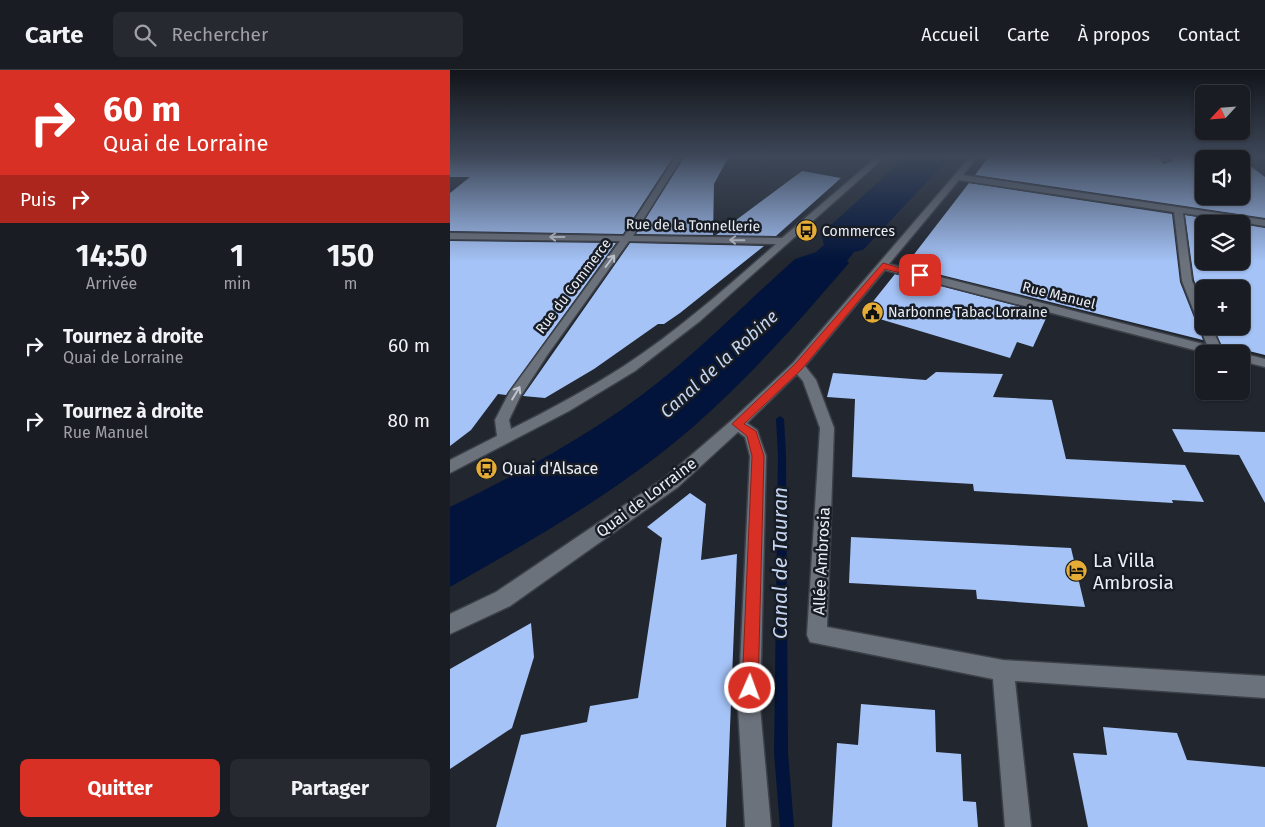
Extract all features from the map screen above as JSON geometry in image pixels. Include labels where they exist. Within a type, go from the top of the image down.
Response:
[{"type":"street","name":"Rue du Commerce","points":[[505,439],[502,420],[514,396],[544,351],[628,238],[658,191]]},
{"type":"street","points":[[450,467],[549,417],[630,368],[698,317],[843,191]]},
{"type":"street","name":"Quai de Lorraine","points":[[450,624],[503,599],[672,482],[798,366],[946,191]]},
{"type":"street","points":[[1054,191],[1265,223]]},
{"type":"street","points":[[1178,210],[1187,281],[1195,300]]},
{"type":"street","name":"Rue de la Tonnellerie","points":[[450,236],[786,241]]},
{"type":"street","name":"Rue Manuel","points":[[883,266],[1195,345]]},
{"type":"street","points":[[1250,359],[1265,363]]},
{"type":"street","name":"Allée Ambrosia","points":[[798,366],[808,380],[827,428],[817,635],[1003,670],[1265,687]]},
{"type":"street","points":[[737,424],[752,434],[758,456],[749,707],[758,827]]},
{"type":"street","points":[[1003,670],[1018,827]]},
{"type":"water","name":"Canal de la Robine","points":[[868,191],[918,191],[863,250],[854,252],[847,261],[849,263],[793,327],[754,369],[693,427],[606,493],[450,587],[450,507],[561,448],[647,392],[795,259],[816,252],[824,245],[821,234]]},
{"type":"building","points":[[452,191],[651,191],[623,234],[450,231],[450,193]]},
{"type":"building","points":[[663,191],[714,191],[713,235],[636,234]]},
{"type":"building","points":[[775,191],[826,191],[776,236],[716,235]]},
{"type":"building","points":[[963,191],[1024,191],[1172,214],[1180,282],[1195,320],[1195,335],[1201,335],[1203,340],[905,266]]},
{"type":"building","points":[[1085,191],[1195,191],[1195,205],[1250,205],[1250,191],[1265,191],[1265,218]]},
{"type":"building","points":[[1185,215],[1195,217],[1195,270],[1250,270],[1250,226],[1265,228],[1265,355],[1250,351],[1250,345],[1221,344],[1217,335],[1250,335],[1250,280],[1195,280],[1195,282]]},
{"type":"building","points":[[450,241],[616,243],[506,395],[498,394],[471,430],[450,446]]},
{"type":"building","points":[[630,243],[764,246],[680,313],[664,324],[658,324],[594,369],[545,398],[523,396]]},
{"type":"building","points":[[895,274],[1048,314],[1033,347],[1017,342],[1010,358],[863,314]]},
{"type":"building","points":[[936,372],[1003,374],[993,397],[1052,400],[1066,459],[1185,465],[1204,502],[1172,500],[1173,503],[974,491],[973,484],[852,477],[855,399],[827,397],[833,373],[926,380]]},
{"type":"building","points":[[1172,429],[1265,432],[1265,503],[1239,455],[1184,452]]},
{"type":"building","points":[[690,493],[706,504],[701,560],[737,554],[726,827],[496,827],[521,735],[587,722],[590,706],[638,698],[662,538],[647,527]]},
{"type":"building","points":[[851,537],[1071,548],[1085,607],[977,599],[976,590],[849,583]]},
{"type":"building","points":[[531,623],[534,657],[512,728],[450,769],[450,669]]},
{"type":"building","points":[[861,704],[935,710],[936,752],[961,754],[963,801],[976,802],[978,827],[832,827],[837,743],[858,745]]},
{"type":"building","points":[[1103,727],[1177,733],[1187,760],[1265,767],[1265,827],[1088,827],[1073,753],[1107,755]]},
{"type":"waterway","name":"Canal de Tauran","points":[[780,419],[782,455],[781,753],[787,827]]},
{"type":"place","name":"Commerces","points":[[806,231]]},
{"type":"place","name":"Narbonne Tabac Lorraine","points":[[872,312]]},
{"type":"place","name":"Quai d'Alsace","points":[[486,468]]},
{"type":"place","name":"La Villa Ambrosia","points":[[1077,571]]},
{"type":"route","points":[[750,688],[758,456],[752,434],[737,424],[798,366],[883,266],[920,275]]}]
